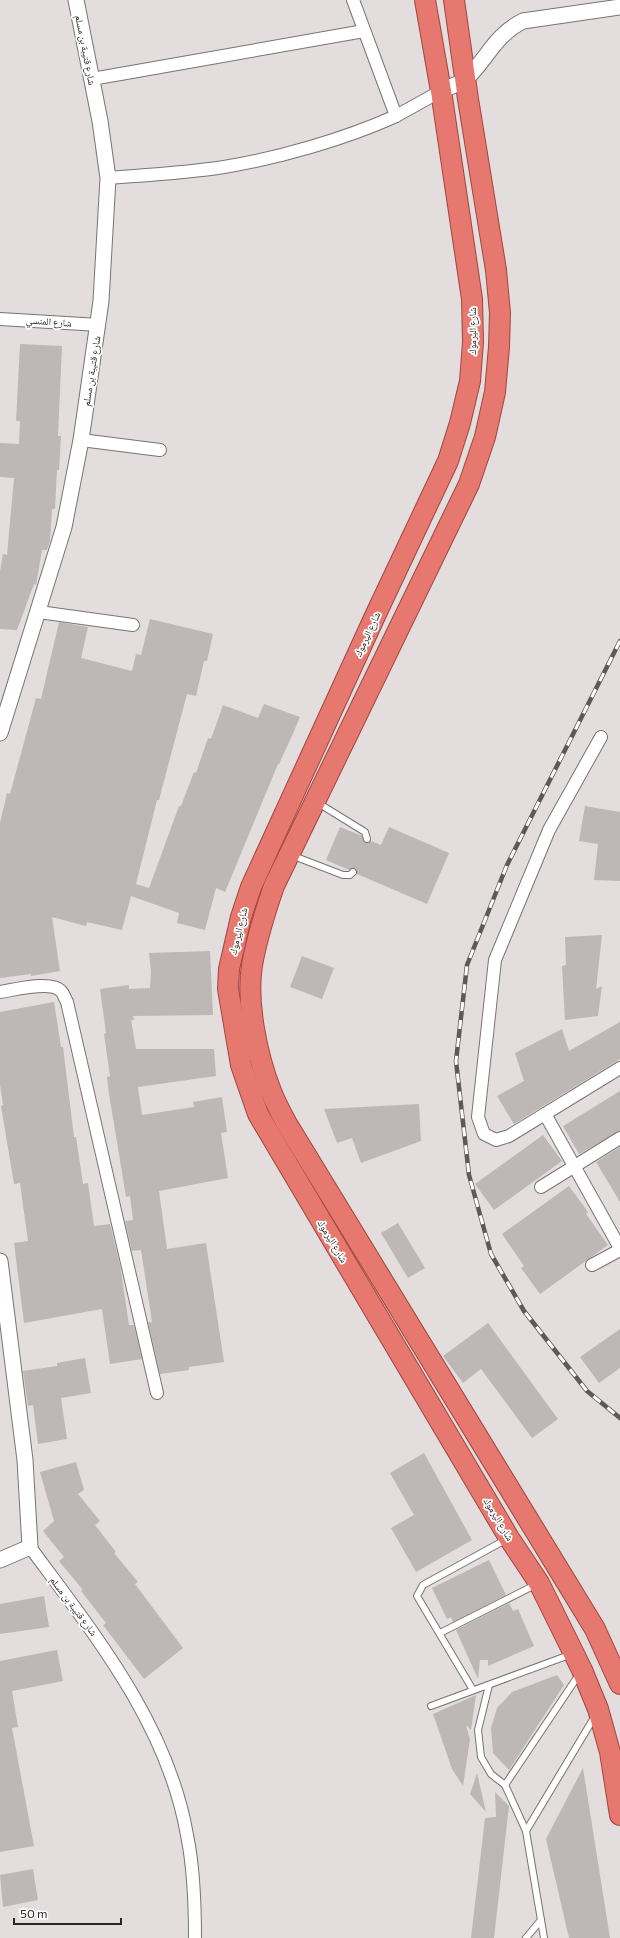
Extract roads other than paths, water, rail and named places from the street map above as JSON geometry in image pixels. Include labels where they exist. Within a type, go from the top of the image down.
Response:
[{"type":"highway","name":"شارع اليرموك","points":[[425,0],[441,90],[472,299],[473,342],[470,381],[462,416],[448,460],[251,887],[234,942],[229,969],[228,989],[241,1065],[258,1114],[509,1538],[539,1583],[578,1662],[598,1709],[610,1752],[620,1815]]},
{"type":"highway","name":"شارع اليرموك","points":[[454,0],[496,270],[500,313],[495,392],[485,437],[469,484],[274,886],[260,928],[252,966],[252,1002],[258,1045],[271,1090],[287,1124],[595,1629],[620,1684]]},
{"type":"street","name":"شارع قتيبة بن مسلم","points":[[0,733],[39,612],[64,527],[81,440],[99,325],[104,264],[108,178],[92,79],[76,0]]},
{"type":"street","points":[[353,0],[396,116]]},
{"type":"street","points":[[108,178],[224,167],[266,158],[363,131],[396,116],[441,90],[466,80],[499,38],[511,27],[523,21],[620,7]]},
{"type":"street","points":[[92,79],[364,31]]},
{"type":"street","name":"شارع المنسي","points":[[0,320],[99,325]]},
{"type":"street","points":[[81,440],[160,450]]},
{"type":"street","points":[[39,612],[133,625]]},
{"type":"street","points":[[601,737],[549,830],[495,960],[478,1117],[484,1134],[496,1140],[509,1136],[620,1068]]},
{"type":"street","points":[[0,992],[47,986],[55,987],[61,991],[67,1002],[157,1392]]},
{"type":"street","points":[[545,1114],[576,1167],[620,1249],[592,1266]]},
{"type":"street","points":[[541,1187],[576,1167],[620,1138]]},
{"type":"street","points":[[0,1261],[25,1460],[30,1547],[0,1560]]},
{"type":"street","name":"شارع قتيبة بن مسلم","points":[[30,1547],[102,1644],[134,1696],[174,1783],[187,1834],[194,1883],[195,1938]]},
{"type":"lane","points":[[315,801],[365,832],[367,839]]},
{"type":"lane","points":[[290,854],[342,875],[350,875],[352,872]]},
{"type":"lane","points":[[473,1690],[417,1596],[423,1585],[509,1538]]},
{"type":"lane","points":[[440,1633],[539,1583]]},
{"type":"lane","points":[[431,1706],[489,1685],[578,1662]]},
{"type":"lane","points":[[505,1785],[578,1662]]},
{"type":"lane","points":[[489,1685],[478,1730],[481,1757],[491,1774],[505,1785],[526,1832],[544,1938]]},
{"type":"lane","points":[[526,1832],[598,1709]]},
{"type":"lane","points":[[526,1938],[541,1920]]},
{"type":"railway","points":[[620,641],[507,865],[467,965],[456,1061],[469,1175],[491,1254],[524,1311],[587,1391],[620,1418]]}]
